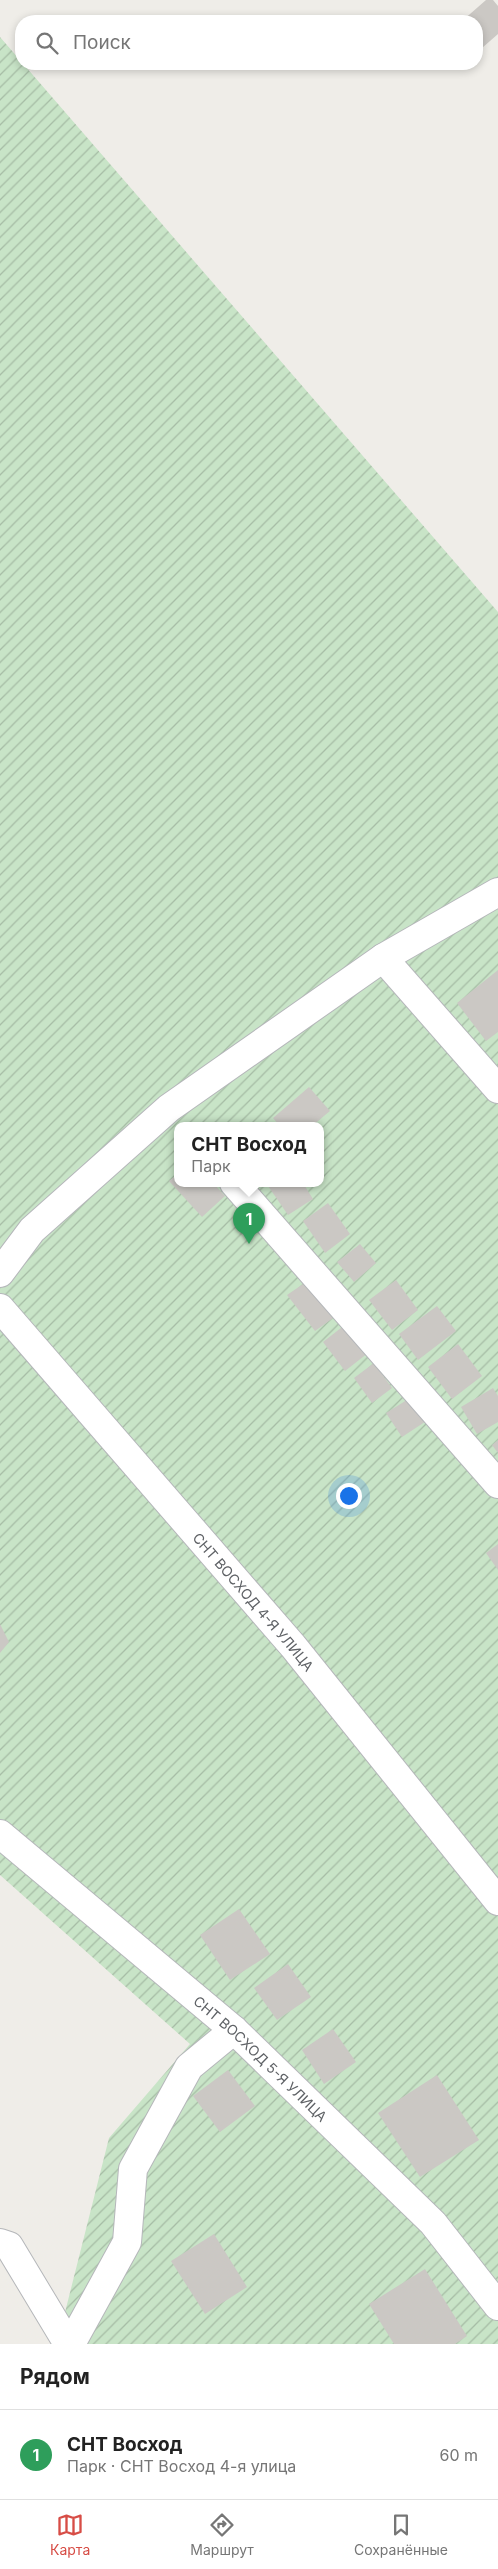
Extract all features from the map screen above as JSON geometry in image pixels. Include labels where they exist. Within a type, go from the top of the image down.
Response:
[{"type":"street","points":[[0,1273],[32,1230],[383,958],[498,892]]},
{"type":"street","points":[[383,958],[498,1089]]},
{"type":"street","points":[[238,1187],[498,1484]]},
{"type":"street","name":"СНТ ВОСХОД 4-Я УЛИЦА","points":[[0,1308],[294,1646],[498,1901]]},
{"type":"street","name":"СНТ ВОСХОД 5-Я УЛИЦА","points":[[0,1834],[234,2030],[433,2223],[498,2306]]},
{"type":"street","points":[[0,2242],[9,2246],[69,2344],[127,2242],[133,2169],[189,2067],[234,2030]]},
{"type":"green space","points":[[0,37],[15,54],[15,70],[29,70],[498,612],[498,2344],[57,2344],[109,2138],[190,2044],[0,1875]]},
{"type":"building","points":[[486,0],[493,0],[498,6],[498,34],[483,47],[483,15],[469,15]]},
{"type":"building","points":[[498,970],[498,1032],[486,1041],[457,1003]]},
{"type":"building","points":[[309,1087],[330,1111],[317,1122],[276,1122],[273,1118]]},
{"type":"building","points":[[174,1177],[174,1186],[169,1181]]},
{"type":"building","points":[[174,1187],[217,1187],[225,1196],[202,1217]]},
{"type":"building","points":[[269,1187],[306,1187],[313,1199],[288,1215]]},
{"type":"building","points":[[328,1203],[350,1234],[325,1253],[303,1221]]},
{"type":"building","points":[[360,1244],[376,1263],[354,1282],[337,1262]]},
{"type":"building","points":[[309,1280],[336,1316],[315,1331],[287,1295]]},
{"type":"building","points":[[396,1280],[418,1310],[392,1330],[369,1300]]},
{"type":"building","points":[[437,1306],[456,1331],[418,1360],[399,1334]]},
{"type":"building","points":[[346,1324],[368,1353],[345,1371],[323,1342]]},
{"type":"building","points":[[458,1344],[482,1376],[452,1399],[428,1367]]},
{"type":"building","points":[[374,1363],[392,1388],[372,1403],[354,1378]]},
{"type":"building","points":[[493,1388],[498,1396],[498,1422],[477,1434],[461,1407]]},
{"type":"building","points":[[410,1398],[437,1414],[402,1437],[386,1413]]},
{"type":"building","points":[[498,1440],[498,1453],[492,1445]]},
{"type":"building","points":[[498,1544],[498,1570],[486,1553]]},
{"type":"building","points":[[0,1624],[9,1642],[0,1653]]},
{"type":"building","points":[[239,1909],[270,1954],[230,1980],[200,1935]]},
{"type":"building","points":[[288,1964],[311,1997],[277,2020],[254,1988]]},
{"type":"building","points":[[333,2029],[356,2062],[324,2084],[302,2050]]},
{"type":"building","points":[[228,2070],[255,2106],[220,2132],[193,2096]]},
{"type":"building","points":[[437,2075],[479,2140],[420,2177],[378,2113]]},
{"type":"building","points":[[214,2234],[247,2287],[205,2314],[171,2261]]},
{"type":"building","points":[[425,2269],[467,2336],[455,2344],[394,2344],[369,2304]]},
{"type":"place","name":"СНТ Восход","points":[[249,1244]]}]
